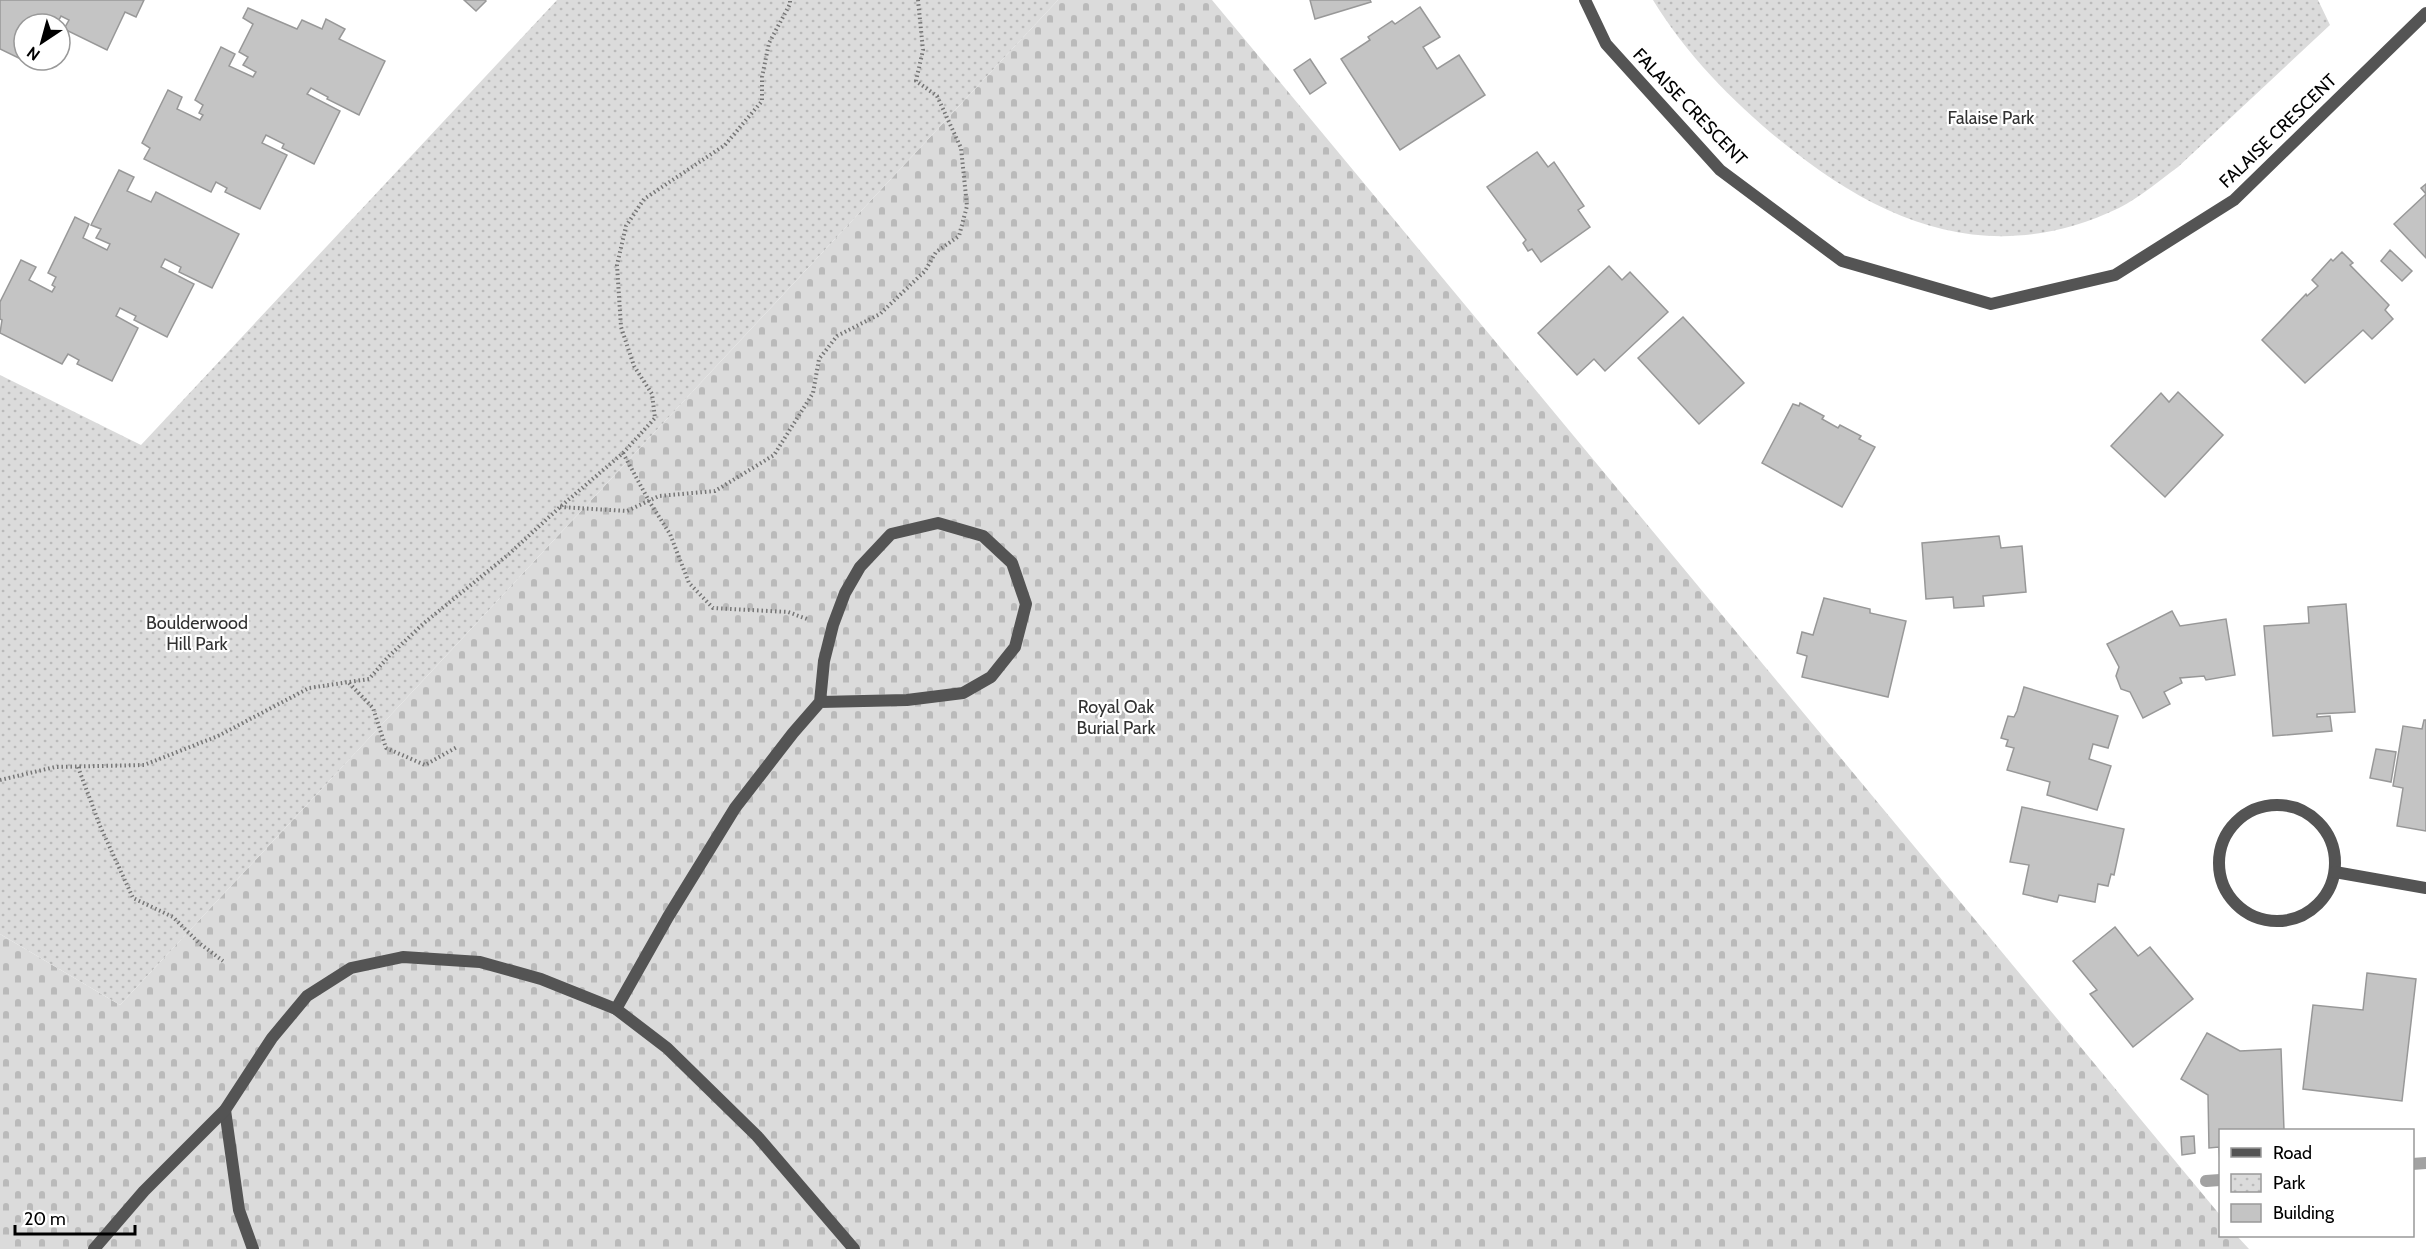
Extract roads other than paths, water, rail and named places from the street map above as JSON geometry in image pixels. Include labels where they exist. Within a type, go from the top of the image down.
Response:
[{"type":"street","name":"FALAISE CRESCENT","points":[[1585,0],[1606,44],[1720,170],[1842,261],[1991,304],[2115,275],[2234,200],[2426,14]]},
{"type":"street","points":[[616,1009],[668,917],[735,808],[820,702],[824,661],[834,624],[845,593],[860,567],[891,534],[938,523],[983,536],[1012,563],[1026,604],[1015,647],[991,677],[963,693],[908,700],[820,702]]},
{"type":"street","points":[[2272,805],[2298,808],[2320,823],[2333,846],[2335,872],[2326,897],[2307,914],[2281,922],[2273,921],[2256,918],[2234,903],[2220,880],[2218,855],[2228,830],[2247,812],[2272,805]]},
{"type":"street","points":[[2335,872],[2426,888]]},
{"type":"street","points":[[94,1249],[144,1191],[225,1110],[272,1038],[307,996],[351,968],[403,957],[480,962],[541,979],[616,1009],[667,1048],[757,1136],[854,1249]]},
{"type":"street","points":[[225,1110],[239,1210],[254,1249]]},
{"type":"waterway","points":[[2414,1164],[2426,1163]]},
{"type":"waterway","points":[[2206,1181],[2219,1180]]},
{"type":"park label","name":"Falaise Park","points":[[1991,118]]},
{"type":"park label","name":"Boulderwood Hill Park","points":[[197,633]]},
{"type":"park label","name":"Royal Oak Burial Park","points":[[1116,717]]}]
